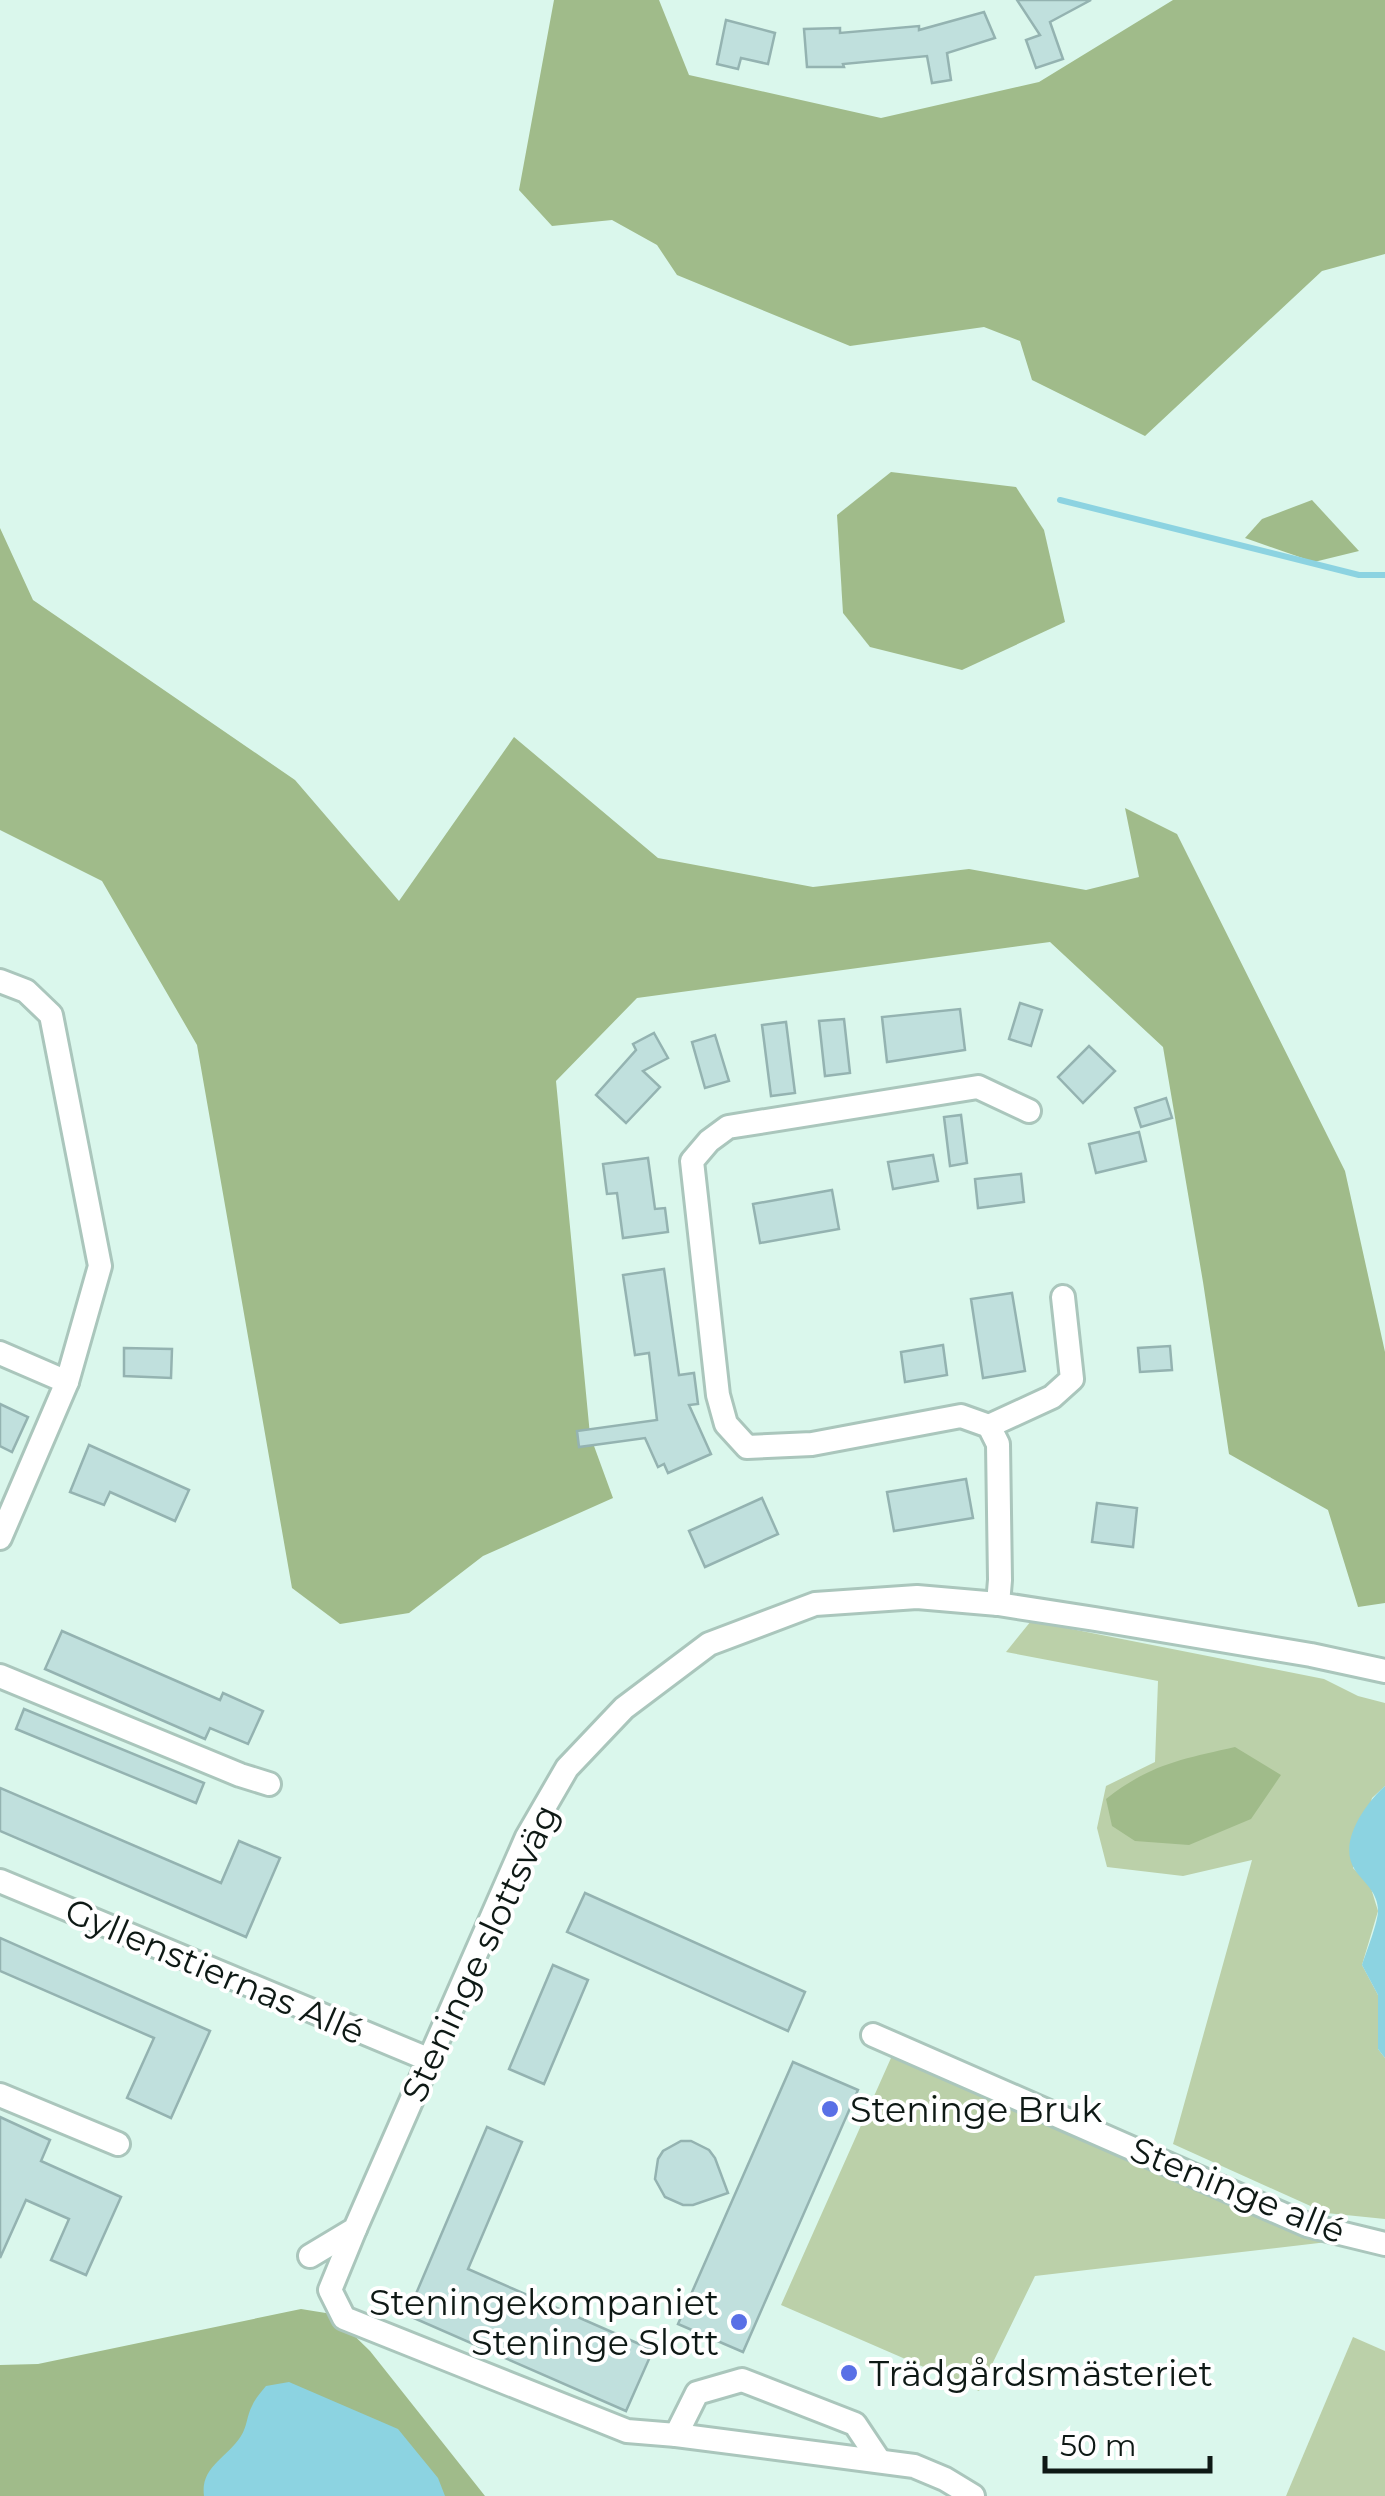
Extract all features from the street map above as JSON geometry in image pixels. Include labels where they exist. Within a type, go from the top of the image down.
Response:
[{"type":"street","points":[[0,981],[26,990],[52,1015],[100,1266],[68,1382],[2,1526]]},
{"type":"street","points":[[998,1604],[998,1444],[989,1426],[961,1416],[812,1444],[747,1448],[726,1424],[718,1395],[692,1161],[728,1127],[978,1087],[1030,1111]]},
{"type":"street","points":[[989,1426],[1052,1397],[1072,1379],[1063,1296]]},
{"type":"street","points":[[0,1354],[68,1382]]},
{"type":"street","name":"Steninge slottsväg","points":[[934,2486],[914,2466],[627,2431],[344,2318],[330,2290],[526,1836],[567,1768],[624,1708],[709,1644],[815,1604],[917,1596],[998,1604],[1385,1671]]},
{"type":"street","points":[[0,1676],[240,1776],[269,1784]]},
{"type":"street","name":"Gyllenstiernas Allé","points":[[0,1881],[430,2060]]},
{"type":"street","name":"Steninge allé","points":[[873,2035],[1307,2226],[1385,2244]]},
{"type":"street","points":[[0,2095],[118,2144]]},
{"type":"street","points":[[310,2256],[355,2230]]},
{"type":"street","points":[[676,2434],[697,2393],[742,2380],[855,2424],[880,2460]]},
{"type":"street","points":[[934,2486],[973,2496]]},
{"type":"green space","points":[[554,0],[659,0],[689,75],[881,118],[1039,82],[1173,0],[1385,0],[1385,254],[1322,271],[1145,436],[1032,380],[1020,341],[984,327],[850,346],[677,275],[657,245],[612,220],[552,226],[519,190]]},
{"type":"green space","points":[[891,472],[1016,487],[1044,530],[1065,622],[962,670],[870,647],[843,613],[837,515]]},
{"type":"green space","points":[[1312,500],[1359,551],[1314,562],[1245,538],[1262,519]]},
{"type":"green space","points":[[0,528],[33,600],[295,780],[399,901],[514,737],[658,858],[813,887],[969,869],[1086,890],[1139,877],[1125,808],[1177,834],[1345,1171],[1385,1352],[1385,1603],[1358,1607],[1328,1510],[1229,1454],[1163,1047],[1050,942],[637,998],[556,1081],[590,1435],[613,1498],[483,1556],[409,1613],[340,1624],[292,1588],[197,1045],[102,881],[0,830]]},
{"type":"green space","points":[[1031,1621],[1324,1679],[1358,1696],[1385,1703],[1385,1786],[1372,1798],[1353,1868],[1370,1885],[1378,1911],[1362,1965],[1378,1995],[1378,2049],[1385,2058],[1385,2219],[1326,2213],[1173,2144],[1252,1860],[1183,1876],[1107,1867],[1097,1828],[1106,1786],[1155,1762],[1158,1681],[1006,1652]]},
{"type":"green space","points":[[1235,1747],[1281,1775],[1251,1819],[1189,1845],[1135,1841],[1112,1826],[1106,1799],[1122,1787],[1168,1764]]},
{"type":"green space","points":[[895,2049],[1336,2241],[1035,2276],[979,2391],[781,2305]]},
{"type":"green space","points":[[301,2309],[332,2314],[370,2351],[485,2496],[0,2496],[0,2365],[38,2364]]},
{"type":"green space","points":[[1353,2337],[1385,2351],[1385,2496],[1286,2496]]},
{"type":"water","points":[[1385,1786],[1385,2058],[1378,2049],[1378,1995],[1362,1965],[1376,1922],[1377,1904],[1355,1870],[1349,1848],[1362,1813]]},
{"type":"water","points":[[289,2382],[398,2429],[438,2478],[445,2496],[204,2496],[206,2477],[241,2436],[258,2396],[266,2386]]},
{"type":"building","points":[[1017,0],[1091,0],[1050,22],[1063,59],[1036,68],[1026,40],[1040,35]]},
{"type":"building","points":[[984,12],[995,38],[947,53],[951,80],[932,83],[927,56],[843,64],[844,67],[807,67],[804,29],[840,28],[840,33],[919,26],[919,30]]},
{"type":"building","points":[[726,20],[775,33],[768,64],[741,58],[738,69],[717,64]]},
{"type":"building","points":[[1020,1003],[1042,1010],[1031,1046],[1009,1039]]},
{"type":"building","points":[[960,1009],[965,1050],[887,1062],[882,1017]]},
{"type":"building","points":[[844,1019],[850,1073],[825,1076],[819,1021]]},
{"type":"building","points":[[786,1022],[795,1093],[771,1096],[762,1025]]},
{"type":"building","points":[[654,1033],[668,1058],[643,1071],[660,1087],[626,1123],[596,1095],[636,1050],[633,1044]]},
{"type":"building","points":[[715,1035],[729,1081],[705,1088],[692,1042]]},
{"type":"building","points":[[1089,1046],[1115,1071],[1083,1103],[1058,1077]]},
{"type":"building","points":[[1166,1098],[1172,1118],[1141,1127],[1135,1108]]},
{"type":"building","points":[[961,1115],[967,1163],[950,1166],[944,1117]]},
{"type":"building","points":[[1139,1132],[1146,1161],[1096,1173],[1089,1144]]},
{"type":"building","points":[[933,1155],[938,1181],[893,1189],[888,1162]]},
{"type":"building","points":[[648,1158],[655,1209],[665,1208],[668,1232],[623,1238],[617,1193],[607,1194],[603,1164]]},
{"type":"building","points":[[1021,1174],[1024,1202],[978,1208],[975,1179]]},
{"type":"building","points":[[832,1190],[839,1229],[760,1243],[753,1204]]},
{"type":"building","points":[[664,1269],[679,1375],[694,1373],[698,1404],[689,1405],[711,1454],[668,1473],[664,1464],[658,1467],[645,1438],[579,1447],[577,1431],[657,1420],[649,1353],[635,1355],[623,1275]]},
{"type":"building","points":[[1012,1293],[1025,1371],[983,1378],[971,1299]]},
{"type":"building","points":[[943,1345],[947,1375],[905,1382],[901,1352]]},
{"type":"building","points":[[1170,1346],[1172,1370],[1140,1372],[1138,1348]]},
{"type":"building","points":[[124,1348],[172,1349],[171,1378],[124,1376]]},
{"type":"building","points":[[0,1404],[28,1417],[12,1452],[0,1446]]},
{"type":"building","points":[[89,1445],[189,1490],[175,1521],[110,1492],[104,1505],[70,1492]]},
{"type":"building","points":[[966,1479],[973,1518],[894,1531],[887,1492]]},
{"type":"building","points":[[762,1498],[778,1534],[705,1567],[689,1531]]},
{"type":"building","points":[[1097,1503],[1137,1508],[1133,1547],[1092,1542]]},
{"type":"building","points":[[62,1631],[220,1700],[223,1693],[263,1711],[248,1744],[210,1728],[205,1739],[45,1669]]},
{"type":"building","points":[[24,1709],[204,1783],[196,1803],[16,1729]]},
{"type":"building","points":[[0,1788],[221,1883],[239,1841],[280,1858],[246,1937],[0,1831]]},
{"type":"building","points":[[585,1893],[805,1992],[788,2031],[567,1932]]},
{"type":"building","points":[[0,1938],[210,2031],[171,2118],[127,2098],[154,2038],[0,1971]]},
{"type":"building","points":[[553,1965],[588,1980],[544,2084],[509,2069]]},
{"type":"building","points":[[793,2062],[858,2090],[743,2352],[678,2324]]},
{"type":"building","points":[[0,2117],[50,2140],[41,2161],[121,2197],[86,2275],[51,2260],[69,2219],[26,2200],[0,2258]]},
{"type":"building","points":[[487,2127],[522,2142],[468,2269],[653,2350],[626,2411],[407,2315]]},
{"type":"building","points":[[681,2141],[691,2141],[709,2150],[728,2193],[693,2205],[665,2197],[655,2179],[658,2159],[663,2151]]},
{"type":"waterway","points":[[1060,500],[1359,575],[1385,575]]},
{"type":"place","name":"Steninge Bruk","points":[[830,2109]]},
{"type":"place","name":"Steningekompaniet Steninge Slott","points":[[739,2322]]},
{"type":"place","name":"Trädgårdsmästeriet","points":[[849,2373]]}]
